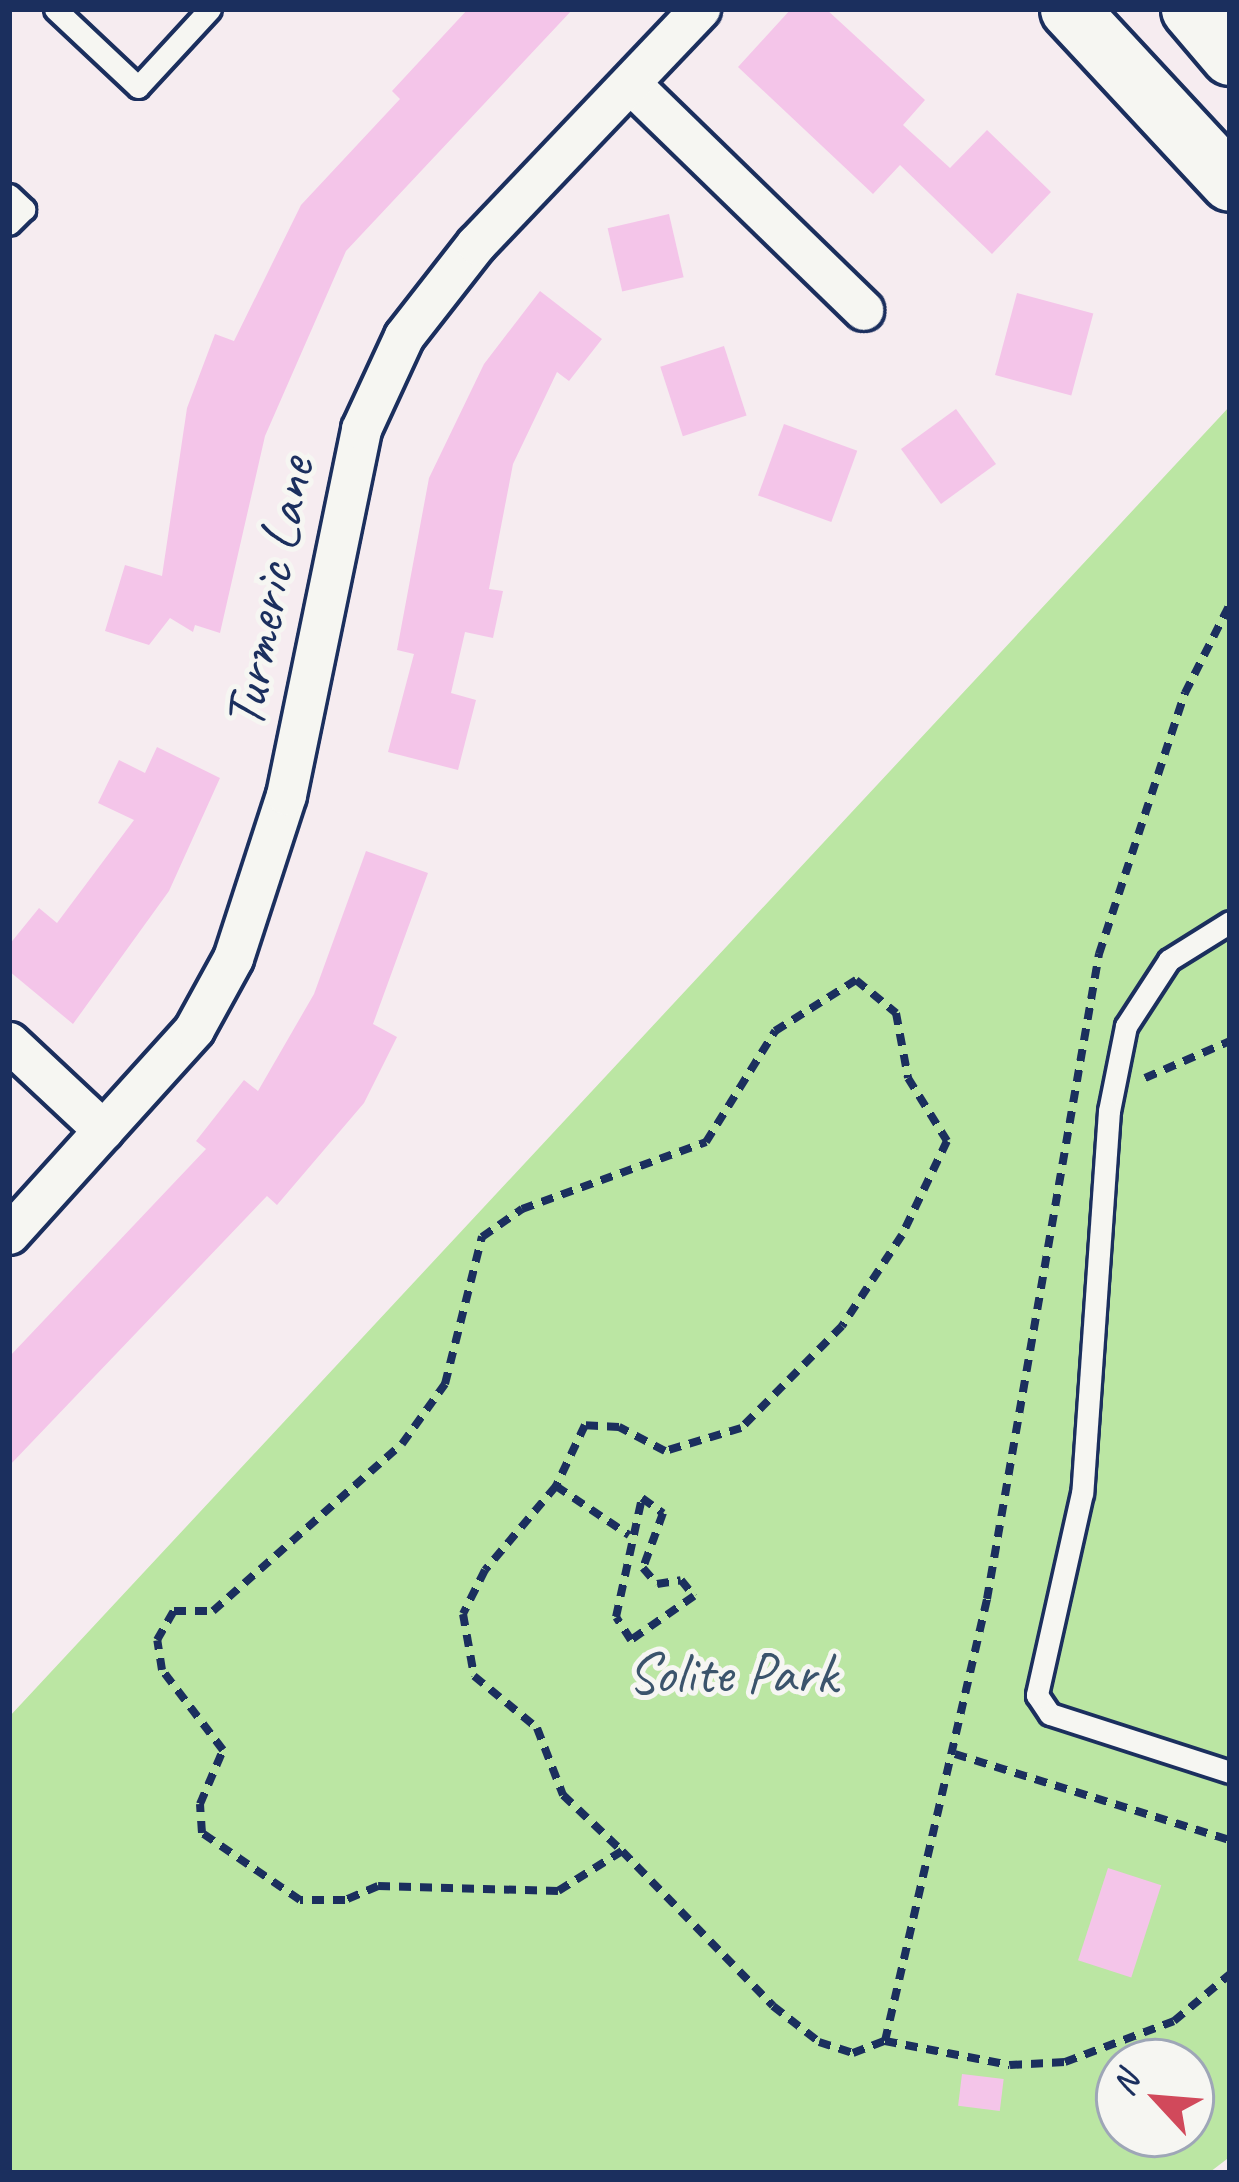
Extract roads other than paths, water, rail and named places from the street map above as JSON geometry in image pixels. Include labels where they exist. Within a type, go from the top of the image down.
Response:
[{"type":"main road","points":[[1070,9],[1230,182]]},
{"type":"main road","points":[[1190,9],[1230,56]]},
{"type":"street","name":"Turmeric Lane","points":[[9,1234],[194,1029],[233,958],[286,795],[344,493],[382,374],[435,291],[700,9]]},
{"type":"street","points":[[631,84],[863,310]]},
{"type":"street","points":[[9,1042],[103,1130]]},
{"type":"lane","points":[[55,9],[138,87],[210,9]]},
{"type":"lane","points":[[9,195],[24,209],[9,224]]},
{"type":"lane","points":[[1230,922],[1178,951],[1148,983],[1117,1072],[1087,1455],[1037,1695],[1050,1714],[1230,1772]]},
{"type":"park label","name":"Solite Park","points":[[732,1674]]}]
